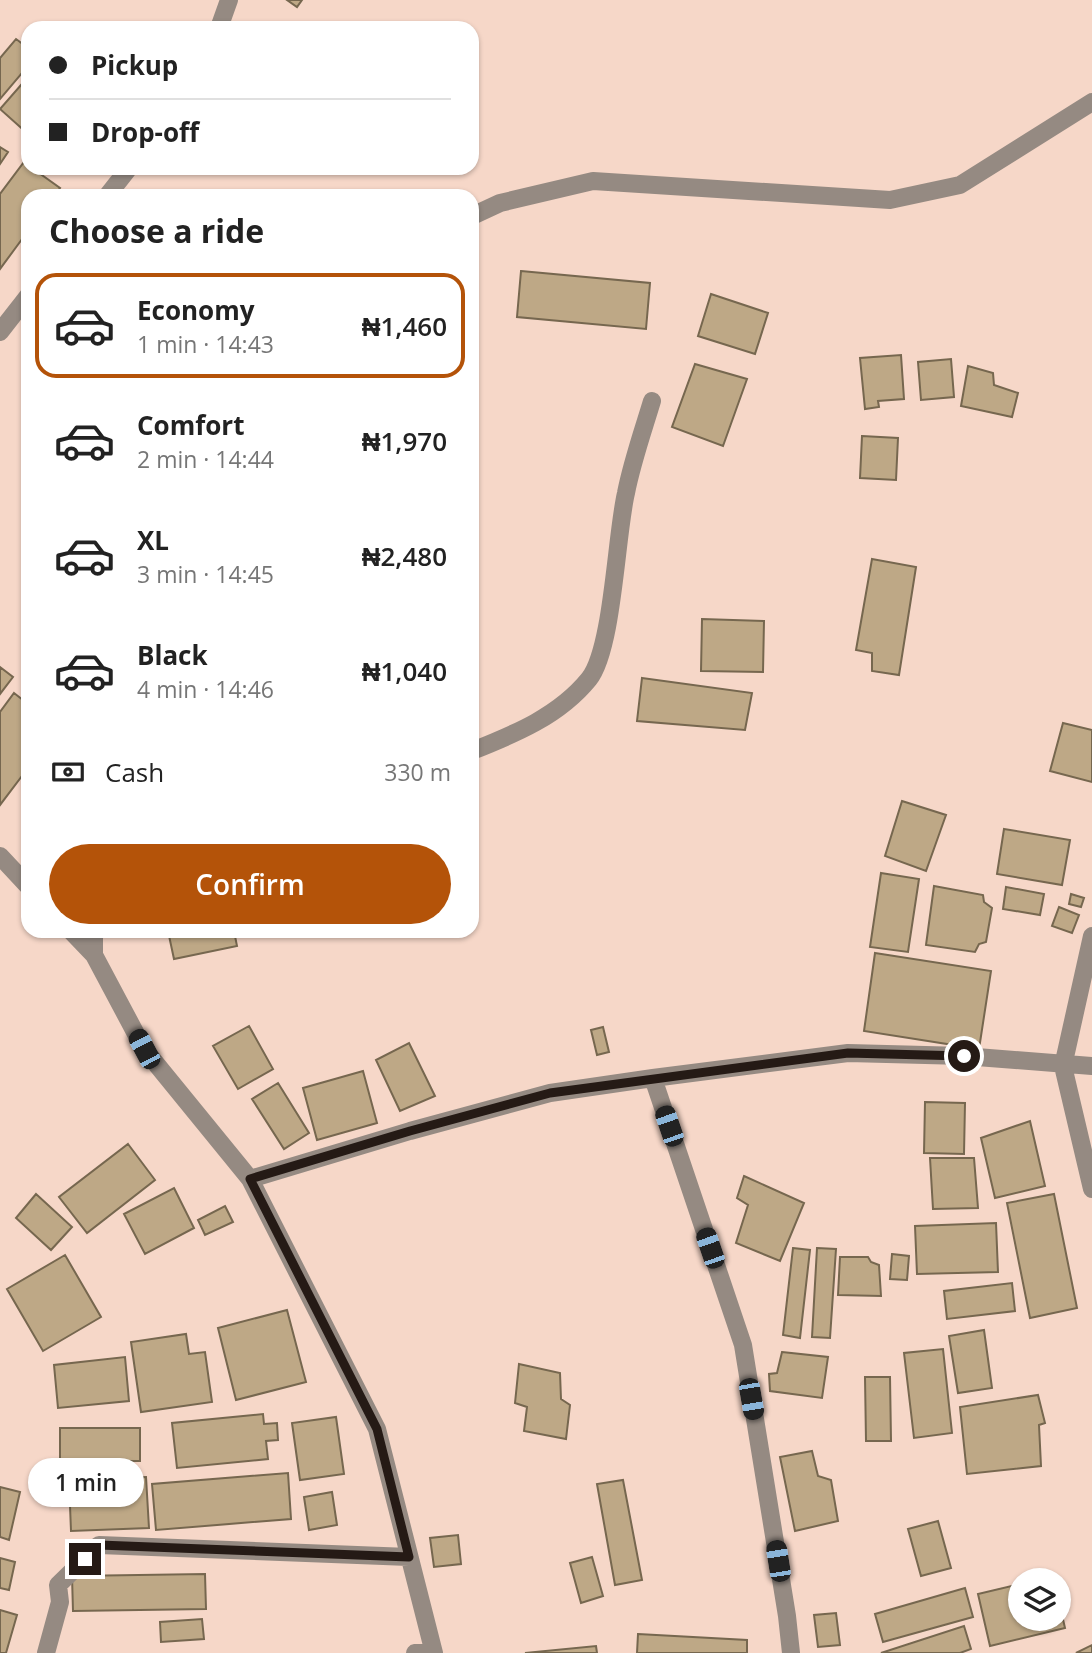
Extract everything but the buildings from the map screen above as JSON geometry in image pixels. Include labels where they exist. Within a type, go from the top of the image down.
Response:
[{"type":"street","points":[[222,21],[229,0]]},
{"type":"street","points":[[479,213],[500,203],[593,181],[890,200],[960,185],[1092,102]]},
{"type":"street","points":[[112,189],[124,175]]},
{"type":"street","points":[[0,332],[21,305]]},
{"type":"street","points":[[479,748],[523,730],[564,705],[590,677],[604,642],[626,493],[652,401]]},
{"type":"street","points":[[0,856],[21,878]]},
{"type":"street","points":[[1092,936],[1063,1066],[1092,1189]]},
{"type":"street","points":[[78,938],[94,955],[144,1049],[250,1179],[377,1429],[434,1652],[415,1653]]},
{"type":"street","points":[[94,938],[94,955]]},
{"type":"street","points":[[250,1179],[550,1093],[653,1078],[848,1053],[964,1056],[1063,1066],[1092,1066]]},
{"type":"street","points":[[653,1078],[743,1345],[788,1616],[791,1653]]},
{"type":"street","points":[[46,1653],[61,1602],[58,1585],[99,1545],[409,1557]]},
{"type":"route","points":[[85,1559],[99,1545],[409,1557],[377,1429],[250,1179],[550,1093],[848,1053],[964,1056]]}]
